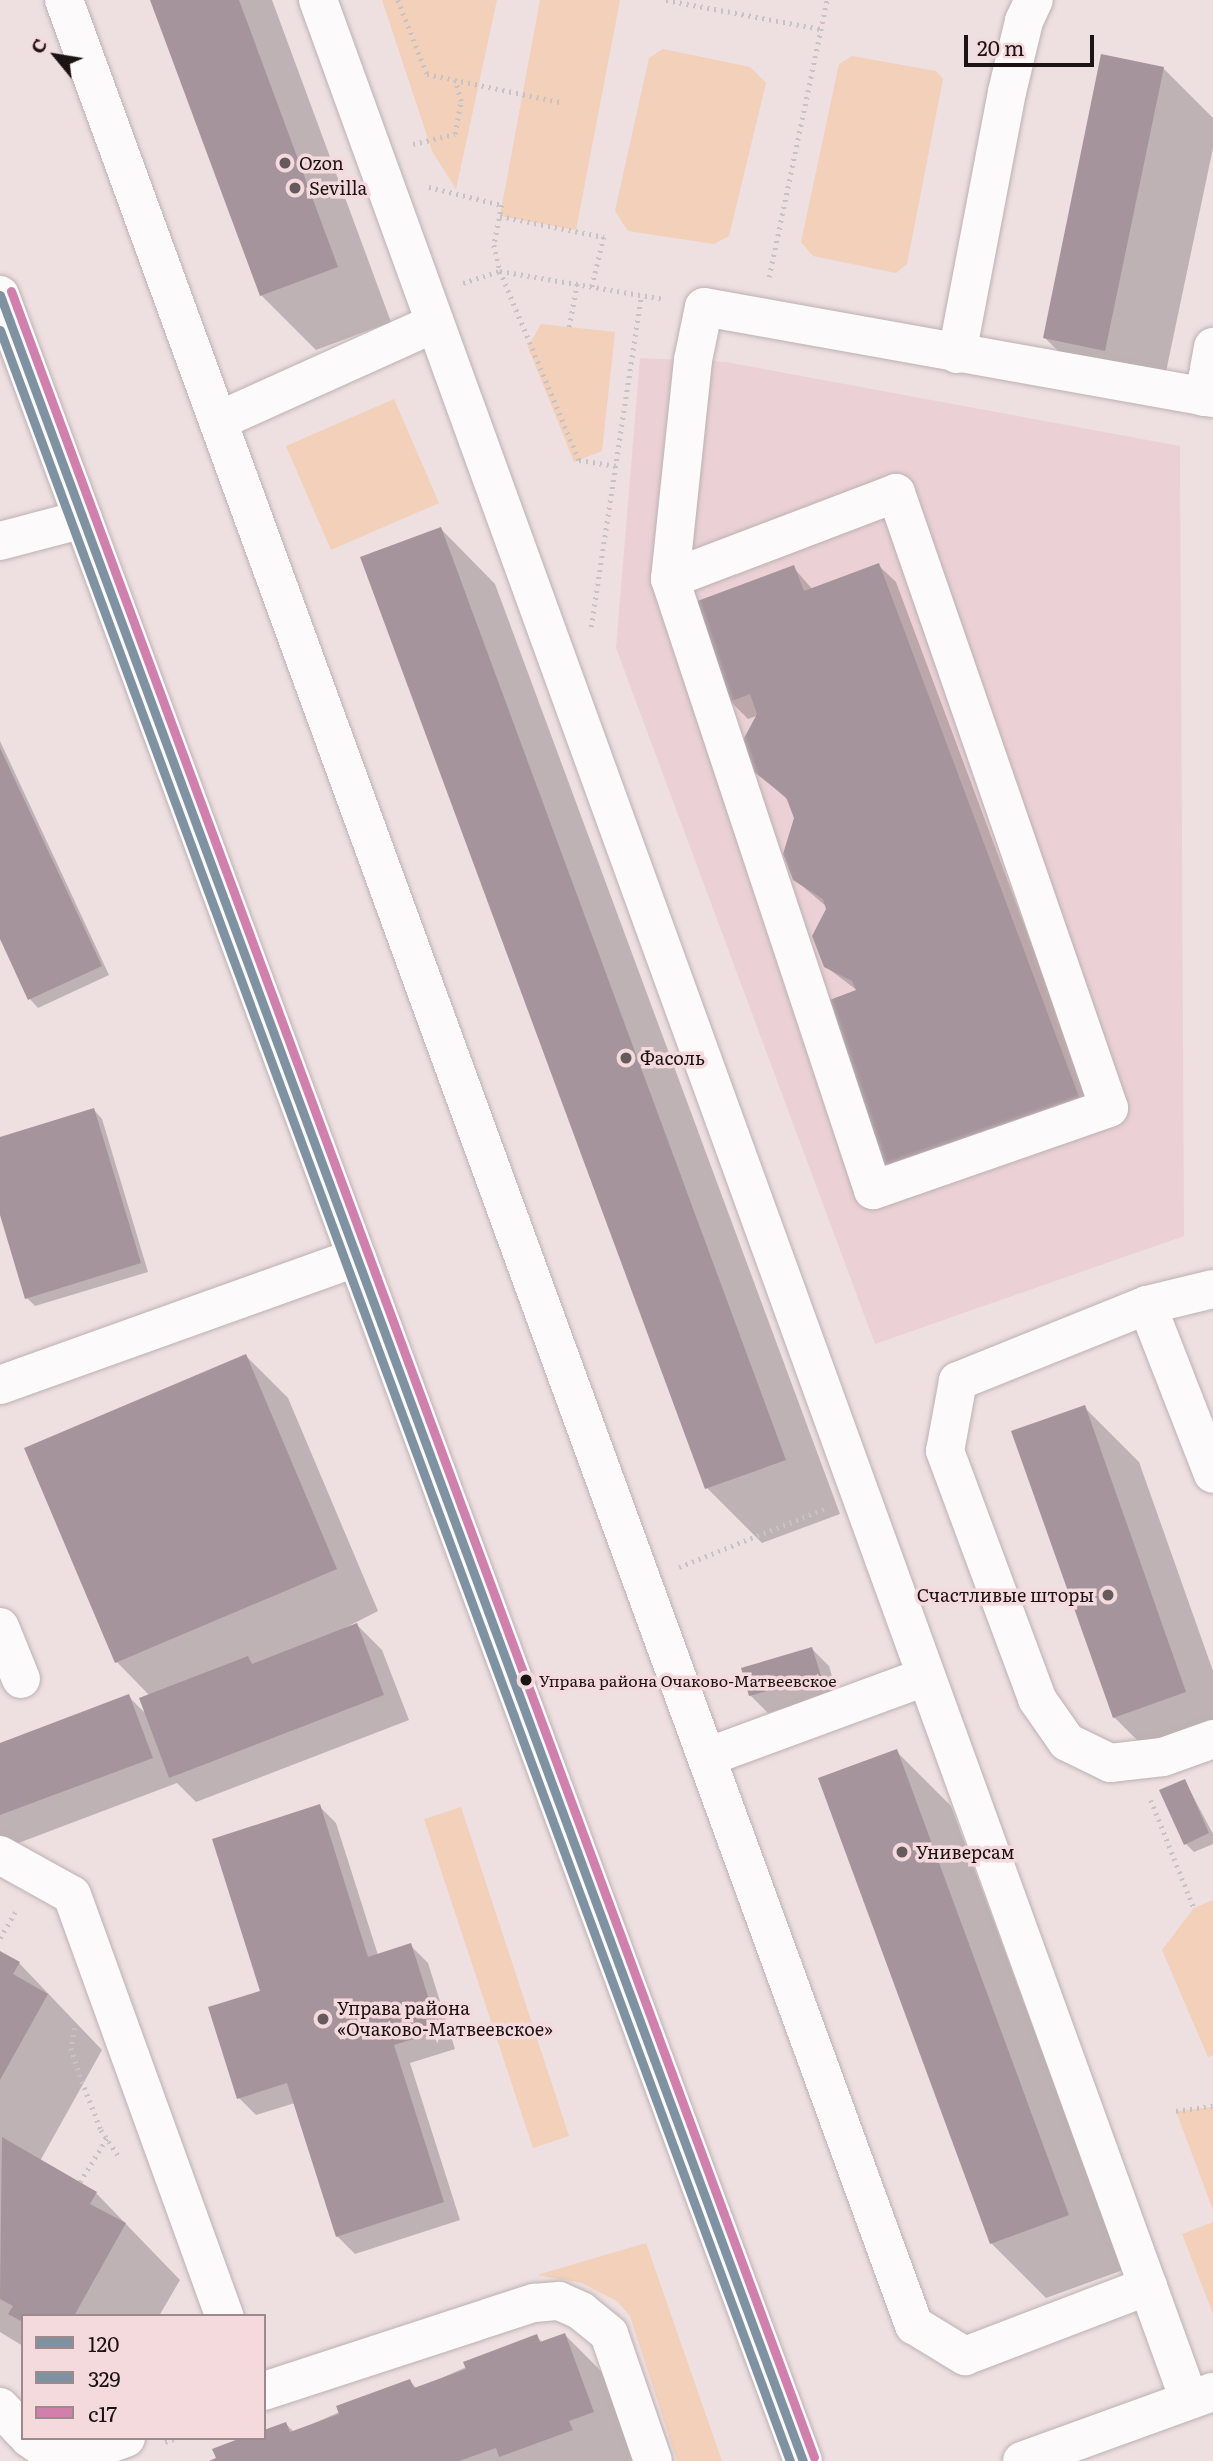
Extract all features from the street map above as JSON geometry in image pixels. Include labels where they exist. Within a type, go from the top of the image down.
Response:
[{"type":"street","points":[[64,0],[914,2325],[965,2356],[1148,2286]]},
{"type":"street","points":[[318,0],[1148,2286],[1201,2396],[1022,2461]]},
{"type":"street","points":[[957,354],[1007,92],[1034,0]]},
{"type":"street","points":[[0,295],[803,2461]]},
{"type":"street","points":[[670,579],[896,492],[1109,1108],[873,1190],[670,579],[693,360],[704,307],[761,315],[957,354],[1208,398],[1213,347]]},
{"type":"street","points":[[218,421],[430,309]]},
{"type":"street","points":[[0,541],[83,519]]},
{"type":"street","points":[[0,1385],[357,1257]]},
{"type":"street","points":[[1213,1289],[1147,1305],[958,1381],[945,1451],[1037,1699],[1067,1742],[1110,1763],[1163,1757],[1213,1740]]},
{"type":"street","points":[[1147,1305],[1213,1474]]},
{"type":"street","points":[[0,1627],[21,1679]]},
{"type":"street","points":[[706,1757],[925,1677]]},
{"type":"street","points":[[0,1855],[72,1895],[223,2314]]},
{"type":"street","points":[[266,2390],[534,2303],[559,2301],[581,2311],[609,2334],[653,2461]]},
{"type":"street","points":[[0,2407],[21,2430]]},
{"type":"street","points":[[32,2440],[62,2460],[120,2440]]},
{"type":"path","points":[[398,0],[427,74],[560,102]]},
{"type":"path","points":[[666,0],[821,29]]},
{"type":"path","points":[[761,315],[827,0]]},
{"type":"path","points":[[412,144],[455,134],[461,101],[455,80]]},
{"type":"path","points":[[428,187],[502,205],[494,245],[500,271],[579,460],[616,466]]},
{"type":"path","points":[[500,216],[604,237],[593,287]]},
{"type":"path","points":[[430,309],[500,271],[704,307]]},
{"type":"path","points":[[569,327],[577,284]]},
{"type":"path","points":[[589,642],[641,296]]},
{"type":"path","points":[[642,1581],[859,1495]]},
{"type":"path","points":[[1135,1760],[1194,1908]]},
{"type":"path","points":[[0,1938],[20,1903]]},
{"type":"path","points":[[1176,2111],[1213,2106]]},
{"type":"path","points":[[80,2182],[107,2138]]},
{"type":"shaded area","points":[[382,0],[497,0],[456,189],[432,151]]},
{"type":"shaded area","points":[[540,0],[620,0],[576,230],[500,216]]},
{"type":"shaded area","points":[[663,49],[750,67],[766,83],[729,236],[714,244],[628,231],[615,211],[649,58]]},
{"type":"shaded area","points":[[852,56],[936,71],[943,79],[907,264],[896,273],[813,256],[801,242],[839,64]]},
{"type":"shaded area","points":[[541,324],[615,332],[602,451],[574,462],[528,347]]},
{"type":"shaded area","points":[[640,358],[726,362],[1180,446],[1184,1236],[875,1344],[616,648]]},
{"type":"shaded area","points":[[394,399],[439,503],[331,550],[286,446]]},
{"type":"shaded area","points":[[461,1807],[569,2136],[533,2148],[424,1819]]},
{"type":"shaded area","points":[[1213,1900],[1213,2055],[1208,2057],[1162,1950],[1194,1908]]},
{"type":"shaded area","points":[[1213,2107],[1213,2210],[1176,2111]]},
{"type":"shaded area","points":[[1213,2222],[1213,2314],[1182,2234]]},
{"type":"shaded area","points":[[646,2243],[722,2461],[677,2461],[630,2316],[617,2301],[582,2283],[537,2275]]},
{"type":"building","points":[[150,0],[239,0],[338,267],[260,296]]},
{"type":"building","points":[[1101,54],[1164,67],[1105,351],[1043,338]]},
{"type":"building","points":[[441,527],[786,1460],[705,1489],[360,557]]},
{"type":"building","points":[[879,563],[1079,1097],[880,1167],[819,1004],[856,990],[852,981],[824,967],[812,936],[826,909],[823,899],[793,880],[783,854],[794,818],[786,797],[754,772],[743,740],[757,714],[750,694],[729,702],[692,603],[794,565],[804,591]]},
{"type":"building","points":[[0,748],[102,966],[28,1000],[0,939]]},
{"type":"building","points":[[94,1108],[141,1263],[25,1299],[0,1215],[0,1137]]},
{"type":"building","points":[[246,1354],[337,1569],[115,1663],[24,1448]]},
{"type":"building","points":[[1085,1405],[1186,1692],[1113,1718],[1011,1431]]},
{"type":"building","points":[[357,1623],[384,1695],[169,1778],[139,1698],[248,1656],[252,1664]]},
{"type":"building","points":[[812,1647],[821,1676],[749,1696],[741,1668]]},
{"type":"building","points":[[129,1694],[153,1758],[0,1815],[0,1743]]},
{"type":"building","points":[[897,1749],[1069,2215],[990,2244],[818,1778]]},
{"type":"building","points":[[1185,1779],[1209,1833],[1184,1845],[1159,1790]]},
{"type":"building","name":"Управа района «Очаково-Матвеевское»","points":[[320,1804],[368,1957],[411,1943],[439,2031],[394,2045],[444,2202],[336,2237],[287,2083],[237,2099],[208,2007],[260,1991],[212,1839]]},
{"type":"building","points":[[0,1951],[20,1962],[13,1974],[48,1994],[0,2080]]},
{"type":"building","points":[[2,2137],[97,2192],[90,2204],[126,2223],[75,2314],[21,2314],[21,2321],[8,2314],[13,2306],[0,2299]]},
{"type":"building","points":[[565,2333],[594,2412],[569,2421],[573,2430],[499,2457],[496,2448],[459,2461],[209,2461],[216,2458],[212,2449],[236,2440],[266,2440],[266,2429],[286,2422],[290,2432],[339,2414],[336,2406],[410,2379],[414,2388],[466,2369],[463,2362],[537,2334],[540,2342]]},
{"type":"transit line","name":"с17","points":[[11,291],[814,2457]]},
{"type":"transit line","name":"120","points":[[0,295],[803,2461]]},
{"type":"transit line","name":"329","points":[[0,330],[790,2461]]},
{"type":"place","name":"Ozon","points":[[285,163]]},
{"type":"place","name":"Sevilla","points":[[295,188]]},
{"type":"place","name":"Фасоль","points":[[626,1058]]},
{"type":"place","name":"Счастливые шторы","points":[[1108,1595]]},
{"type":"place","name":"Управа района Очаково-Матвеевское","points":[[526,1680]]},
{"type":"place","name":"Универсам","points":[[902,1852]]},
{"type":"place","name":"Управа района «Очаково-Матвеевское»","points":[[323,2019]]}]
